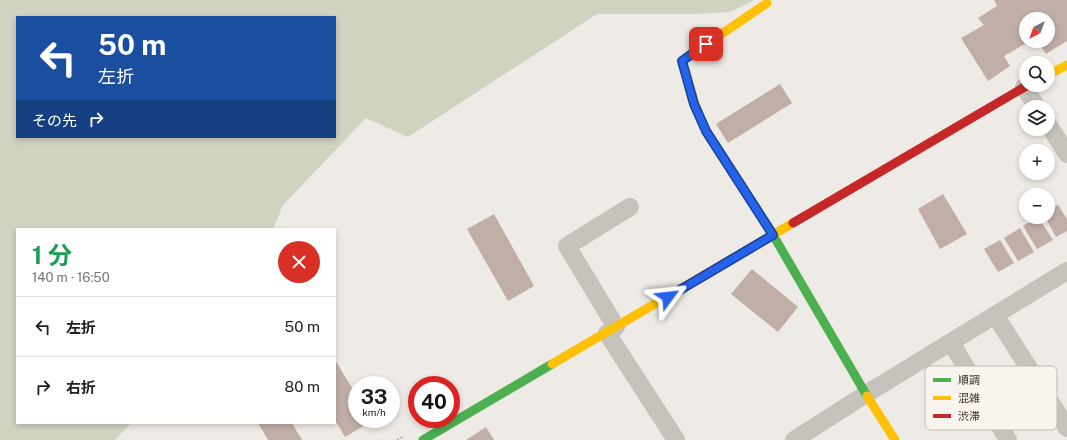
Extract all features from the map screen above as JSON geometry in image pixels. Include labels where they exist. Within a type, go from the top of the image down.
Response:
[{"type":"street","points":[[767,3],[682,61],[694,104],[706,131],[773,235],[866,394],[895,440]]},
{"type":"street","points":[[1055,71],[1067,65]]},
{"type":"street","points":[[423,440],[1019,90]]},
{"type":"street","points":[[1055,135],[1067,154]]},
{"type":"street","points":[[630,207],[567,246],[611,330],[676,440]]},
{"type":"street","points":[[794,440],[866,394],[1067,271]]},
{"type":"street","points":[[995,315],[1027,366]]},
{"type":"street","points":[[951,342],[965,366]]},
{"type":"street","points":[[1057,412],[1067,428]]},
{"type":"street","points":[[1002,430],[1008,440]]},
{"type":"green space","points":[[0,0],[754,0],[730,12],[694,14],[597,14],[408,137],[366,118],[283,205],[273,228],[16,228],[16,424],[130,424],[115,440],[0,440]]},
{"type":"building","points":[[994,0],[1067,0],[1067,41],[1046,54],[1042,48],[1055,48],[1055,12],[1019,12],[1019,47],[1004,56],[1010,66],[988,81],[961,38],[984,25],[978,18],[997,6]]},
{"type":"building","points":[[780,84],[792,103],[728,143],[716,124]]},
{"type":"building","points":[[943,194],[967,234],[940,249],[918,209]]},
{"type":"building","points":[[1058,205],[1067,219],[1067,231],[1056,237],[1049,224],[1055,224],[1055,207]]},
{"type":"building","points":[[494,214],[534,286],[508,301],[467,229]]},
{"type":"building","points":[[1026,224],[1043,224],[1053,240],[1037,249],[1023,226]]},
{"type":"building","points":[[1020,228],[1034,252],[1018,261],[1004,238]]},
{"type":"building","points":[[1000,240],[1014,263],[998,272],[984,249]]},
{"type":"building","points":[[752,269],[798,307],[778,332],[731,294]]},
{"type":"building","points":[[336,362],[348,381],[348,428],[360,428],[345,437],[336,422]]},
{"type":"building","points":[[259,424],[293,424],[302,440],[268,440]]},
{"type":"building","points":[[486,427],[494,440],[466,440]]},
{"type":"traffic: fast","points":[[756,208],[867,396]]},
{"type":"traffic: fast","points":[[423,440],[552,364]]},
{"type":"traffic: slow","points":[[756,208],[706,131],[695,104],[682,61],[767,3]]},
{"type":"traffic: slow","points":[[1055,71],[1067,65]]},
{"type":"traffic: slow","points":[[552,364],[793,223]]},
{"type":"traffic: slow","points":[[867,396],[895,440]]},
{"type":"traffic: jam","points":[[793,223],[1019,90]]},
{"type":"route","points":[[668,297],[773,235],[706,131],[694,104],[682,61],[706,44]]}]
